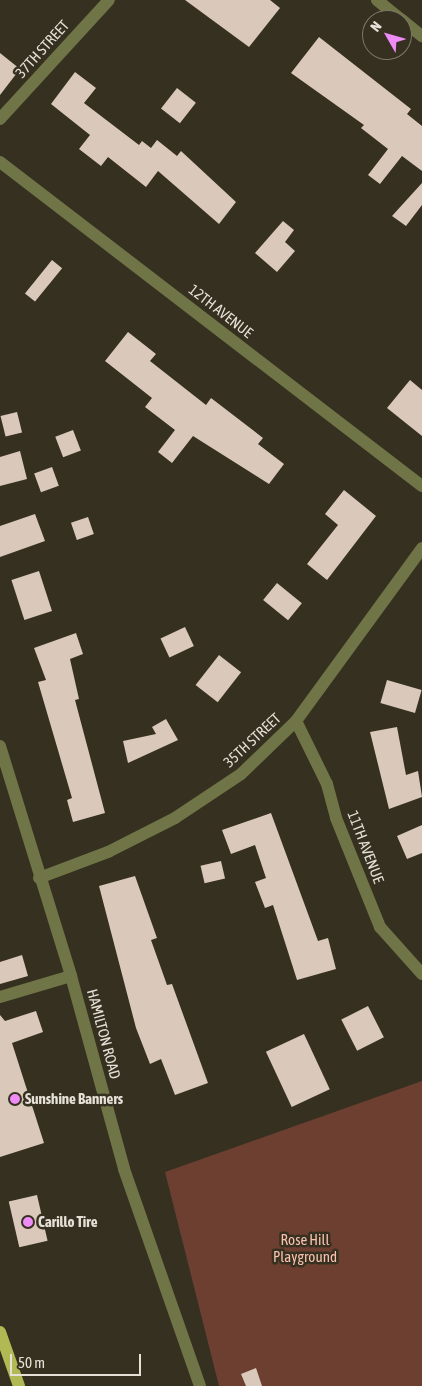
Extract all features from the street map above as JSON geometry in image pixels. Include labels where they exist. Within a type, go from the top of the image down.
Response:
[{"type":"main road","points":[[0,1332],[19,1386]]},
{"type":"street","name":"37TH STREET","points":[[0,119],[109,0]]},
{"type":"street","points":[[377,0],[390,10]]},
{"type":"street","points":[[412,28],[422,36]]},
{"type":"street","name":"12TH AVENUE","points":[[0,162],[422,486]]},
{"type":"street","name":"35TH STREET","points":[[39,878],[108,852],[175,818],[241,774],[296,721],[422,548]]},
{"type":"street","name":"11TH AVENUE","points":[[296,721],[327,784],[336,818],[380,927],[422,974]]},
{"type":"street","name":"HAMILTON ROAD","points":[[0,746],[39,878],[71,976],[124,1169],[200,1386]]},
{"type":"street","points":[[0,997],[71,976]]},
{"type":"green space","name":"Rose Hill Playground","points":[[422,1081],[422,1386],[219,1386],[165,1172]]},
{"type":"building","points":[[185,0],[270,0],[280,8],[249,47]]},
{"type":"building","points":[[319,37],[411,109],[407,114],[422,126],[422,171],[402,156],[380,184],[368,175],[388,149],[361,128],[364,125],[291,73]]},
{"type":"building","points":[[0,53],[20,69],[0,95]]},
{"type":"building","points":[[75,72],[96,88],[84,103],[139,145],[142,141],[151,148],[157,140],[177,156],[181,151],[236,202],[219,224],[158,171],[146,187],[108,157],[101,166],[79,149],[90,135],[51,104]]},
{"type":"building","points":[[177,88],[196,103],[180,123],[161,108]]},
{"type":"building","points":[[422,183],[422,205],[406,226],[392,216]]},
{"type":"building","points":[[283,221],[294,230],[285,242],[295,251],[277,272],[255,253]]},
{"type":"building","points":[[52,260],[62,268],[35,302],[25,293]]},
{"type":"building","points":[[128,332],[156,354],[150,361],[206,405],[211,398],[263,438],[258,444],[284,464],[269,484],[193,436],[172,463],[158,452],[175,430],[145,407],[152,398],[105,361]]},
{"type":"building","points":[[410,380],[422,390],[422,436],[387,408]]},
{"type":"building","points":[[17,412],[22,432],[6,436],[1,416]]},
{"type":"building","points":[[73,430],[81,451],[63,457],[55,437]]},
{"type":"building","points":[[20,451],[27,479],[0,486],[0,457]]},
{"type":"building","points":[[52,467],[59,486],[41,492],[34,473]]},
{"type":"building","points":[[344,490],[376,516],[327,580],[307,564],[338,525],[325,514]]},
{"type":"building","points":[[35,514],[45,541],[0,557],[0,526]]},
{"type":"building","points":[[88,517],[94,534],[77,540],[71,523]]},
{"type":"building","points":[[39,571],[52,611],[24,620],[11,580]]},
{"type":"building","points":[[277,583],[302,603],[288,620],[263,600]]},
{"type":"building","points":[[185,627],[194,646],[169,657],[161,638]]},
{"type":"building","points":[[76,633],[83,654],[70,659],[79,699],[75,700],[105,813],[73,822],[67,800],[72,798],[38,682],[46,680],[34,648]]},
{"type":"building","points":[[219,655],[241,672],[218,702],[196,685]]},
{"type":"building","points":[[387,680],[422,690],[415,713],[380,703]]},
{"type":"building","points":[[166,719],[178,740],[128,763],[123,741],[156,734],[152,727]]},
{"type":"building","points":[[397,727],[406,775],[418,771],[422,797],[389,809],[370,732]]},
{"type":"building","points":[[271,813],[318,941],[328,938],[336,969],[297,980],[273,905],[265,908],[255,882],[266,878],[255,845],[231,854],[222,830]]},
{"type":"building","points":[[422,825],[422,853],[407,859],[397,836]]},
{"type":"building","points":[[221,861],[225,879],[205,883],[201,866]]},
{"type":"building","points":[[135,876],[157,938],[151,940],[167,985],[172,984],[208,1083],[175,1095],[161,1059],[150,1064],[136,1028],[99,886]]},
{"type":"building","points":[[22,955],[28,976],[0,984],[0,962]]},
{"type":"building","points":[[368,1006],[384,1037],[357,1051],[341,1020]]},
{"type":"building","name":"Sunshine Banners","points":[[36,1011],[43,1032],[12,1043],[44,1143],[0,1157],[0,1015],[5,1021]]},
{"type":"building","points":[[304,1034],[330,1089],[292,1107],[266,1052]]},
{"type":"building","name":"Carillo Tire","points":[[37,1195],[48,1241],[19,1247],[9,1202]]},
{"type":"building","points":[[256,1368],[262,1386],[246,1386],[241,1374]]},
{"type":"place","name":"Sunshine Banners","points":[[15,1099]]},
{"type":"place","name":"Carillo Tire","points":[[28,1222]]}]
